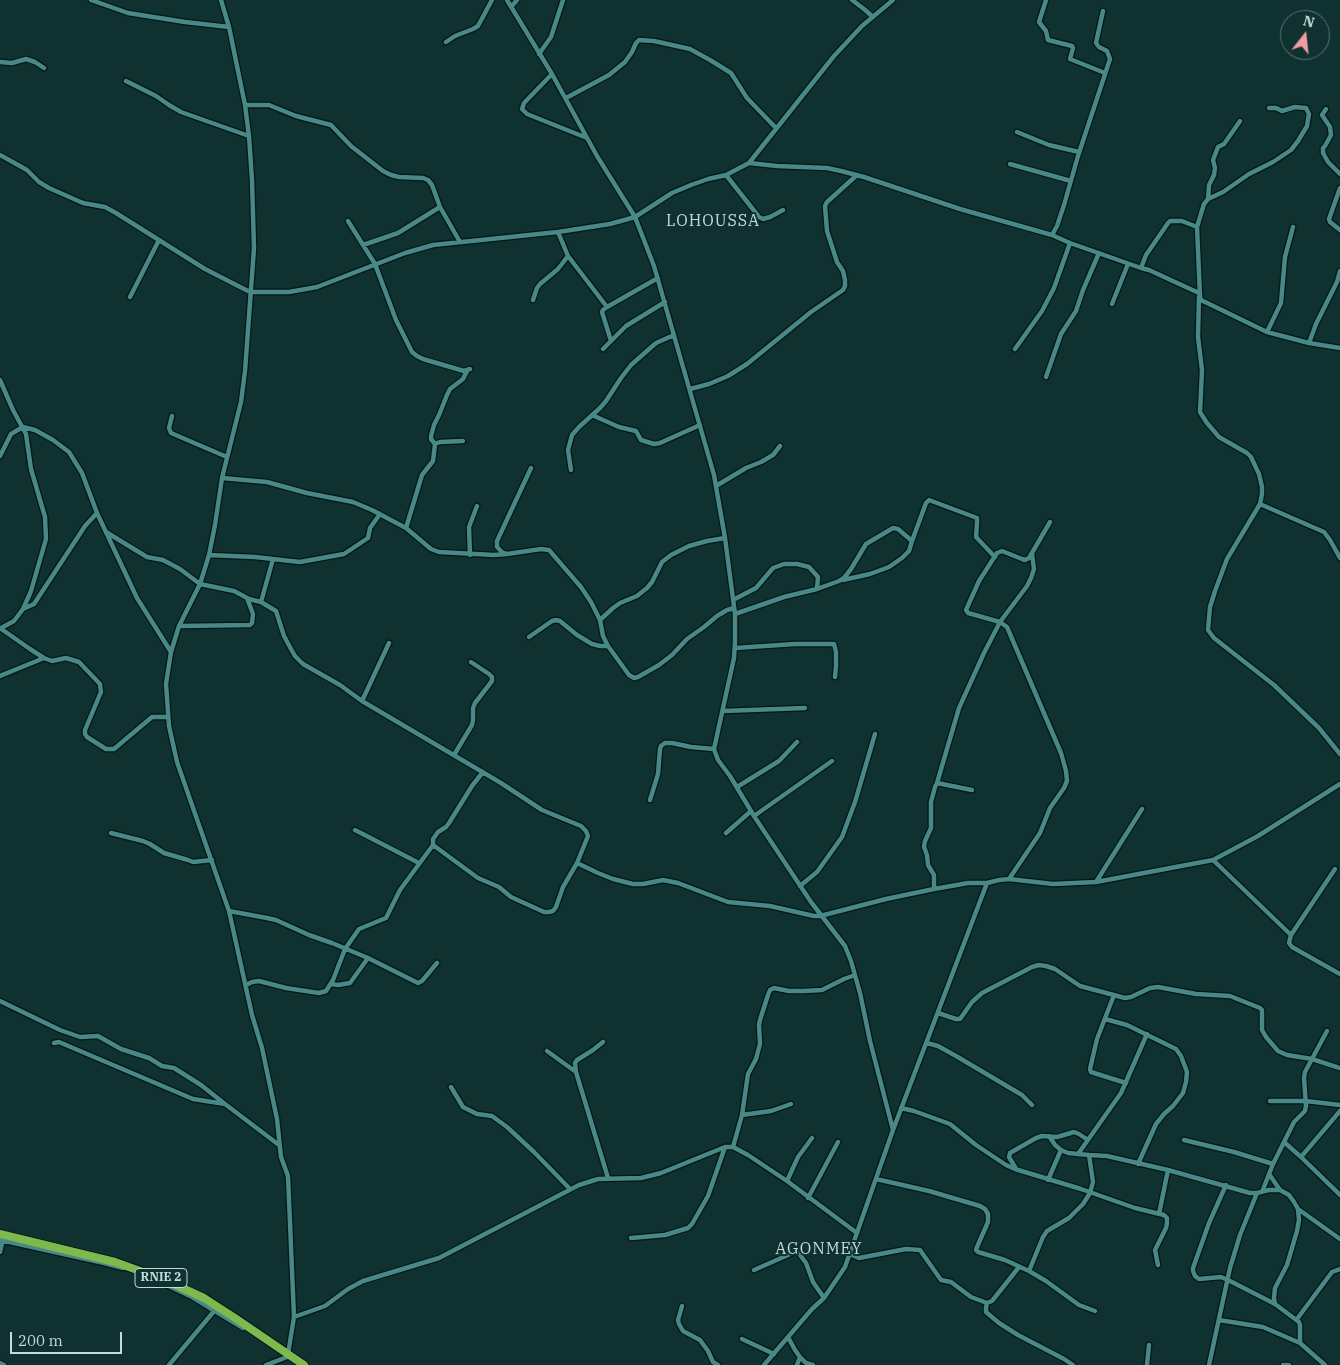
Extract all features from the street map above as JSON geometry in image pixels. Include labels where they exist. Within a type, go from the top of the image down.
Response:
[{"type":"highway","name":"RNIE 2","points":[[2,1238],[128,1266],[180,1287],[304,1365]]},
{"type":"street","points":[[91,0],[128,13],[229,28]]},
{"type":"street","points":[[221,0],[245,104],[254,215],[254,248],[241,402],[222,478],[209,555],[200,584],[179,626],[171,652],[166,684],[168,717],[178,762],[229,911],[252,1015],[262,1048],[277,1119],[281,1157],[288,1176],[294,1317],[288,1356]]},
{"type":"street","points":[[446,42],[478,26],[492,0]]},
{"type":"street","points":[[507,0],[635,217],[658,278],[716,486],[733,600],[735,648],[714,749],[718,760],[800,886],[820,916],[845,946],[855,975],[893,1130]]},
{"type":"street","points":[[512,7],[517,0]]},
{"type":"street","points":[[539,54],[551,37],[563,0]]},
{"type":"street","points":[[852,0],[873,17]]},
{"type":"street","points":[[0,155],[27,170],[39,182],[49,188],[83,203],[105,207],[205,268],[250,292],[289,292],[317,288],[375,264],[433,245],[558,232],[610,224],[635,217],[672,193],[708,179],[726,175],[749,163],[834,56],[862,26],[892,0]]},
{"type":"street","points":[[1046,0],[1039,22],[1046,31],[1048,40],[1072,46],[1070,59],[1105,73]]},
{"type":"street","points":[[1052,235],[1062,212],[1079,152],[1110,59],[1107,51],[1096,43],[1103,10]]},
{"type":"street","points":[[566,98],[609,75],[625,62],[639,40],[654,41],[690,49],[731,73],[748,98],[776,128]]},
{"type":"street","points":[[0,62],[12,63],[26,60],[35,62],[44,68]]},
{"type":"street","points":[[552,74],[524,103],[522,110],[527,114],[587,138]]},
{"type":"street","points":[[126,81],[156,96],[181,112],[249,136]]},
{"type":"street","points":[[245,104],[269,105],[296,116],[331,125],[351,146],[383,171],[399,177],[428,180],[432,185],[440,207],[460,242]]},
{"type":"street","points":[[1201,300],[1197,227],[1204,204],[1208,199],[1223,192],[1249,174],[1291,150],[1307,126],[1309,114],[1306,108],[1295,107],[1282,112],[1276,108],[1269,108]]},
{"type":"street","points":[[1326,109],[1322,115],[1330,127],[1331,135],[1323,148],[1323,152],[1328,162],[1340,174]]},
{"type":"street","points":[[1208,199],[1209,185],[1215,168],[1213,160],[1218,147],[1224,144],[1240,121]]},
{"type":"street","points":[[1017,132],[1048,145],[1079,152]]},
{"type":"street","points":[[749,163],[828,168],[857,175],[960,209],[1052,235],[1099,254],[1149,270],[1199,293],[1201,300],[1267,332],[1310,343],[1340,348]]},
{"type":"street","points":[[1010,164],[1071,181]]},
{"type":"street","points":[[726,175],[759,217],[763,219],[770,217],[783,210]]},
{"type":"street","points":[[690,389],[728,376],[748,364],[811,312],[843,290],[846,280],[837,262],[827,231],[825,206],[857,175]]},
{"type":"street","points":[[1340,188],[1329,218],[1330,222],[1340,230]]},
{"type":"street","points":[[363,245],[398,233],[440,207]]},
{"type":"street","points":[[348,221],[375,264],[396,320],[412,352],[422,359],[468,370],[464,379],[450,389],[434,425],[431,436],[435,444],[433,461],[422,475],[406,528]]},
{"type":"street","points":[[1141,268],[1146,255],[1170,221],[1182,221],[1197,227]]},
{"type":"street","points":[[1267,332],[1281,303],[1285,257],[1293,227]]},
{"type":"street","points":[[558,232],[568,256],[607,307]]},
{"type":"street","points":[[130,297],[159,240]]},
{"type":"street","points":[[1015,349],[1042,312],[1054,288],[1070,243]]},
{"type":"street","points":[[1046,377],[1061,334],[1076,311],[1099,254]]},
{"type":"street","points":[[533,300],[540,284],[558,269],[568,256]]},
{"type":"street","points":[[1112,304],[1128,264]]},
{"type":"street","points":[[1310,343],[1316,324],[1337,282],[1340,271]]},
{"type":"street","points":[[611,342],[603,310],[658,278]]},
{"type":"street","points":[[1199,293],[1198,337],[1202,370],[1200,412],[1207,424],[1219,437],[1247,453],[1259,474],[1262,487],[1260,504],[1227,559],[1215,591],[1209,614],[1208,630],[1214,638],[1274,685],[1319,728],[1340,754]]},
{"type":"street","points":[[603,349],[626,326],[665,302]]},
{"type":"street","points":[[571,470],[568,450],[572,435],[606,401],[631,365],[656,343],[674,335]]},
{"type":"street","points":[[0,380],[26,434],[31,470],[45,517],[46,540],[32,591],[23,609],[14,621],[1,628],[44,658],[52,661],[66,658],[79,662],[100,684],[102,692],[84,734],[106,749],[114,749],[152,717],[168,717]]},
{"type":"street","points":[[592,415],[619,427],[636,431],[641,440],[654,444],[700,425]]},
{"type":"street","points":[[172,416],[169,428],[171,433],[227,457]]},
{"type":"street","points":[[0,456],[11,434],[23,427],[35,430],[54,440],[70,452],[82,474],[97,513],[137,598],[171,652]]},
{"type":"street","points":[[435,444],[463,441]]},
{"type":"street","points":[[716,486],[772,455],[780,446]]},
{"type":"street","points":[[494,556],[497,541],[531,468]]},
{"type":"street","points":[[222,478],[267,482],[307,493],[342,499],[372,510],[406,528],[432,549],[439,552],[494,556],[541,549],[549,550],[591,602],[600,620],[603,636],[608,646],[629,675],[634,678],[660,665],[687,639],[727,610],[734,611],[784,596],[817,589],[839,581],[870,574],[889,566],[909,551],[926,503],[929,500],[977,518],[976,537],[995,557]]},
{"type":"street","points":[[1260,504],[1324,532],[1340,558]]},
{"type":"street","points":[[470,554],[469,527],[477,506]]},
{"type":"street","points":[[23,609],[34,604],[85,526],[97,513]]},
{"type":"street","points":[[209,555],[300,562],[347,553],[368,538],[370,528],[380,514]]},
{"type":"street","points":[[1009,879],[1040,833],[1050,808],[1062,793],[1067,782],[1066,771],[1061,753],[1007,626],[1000,622],[968,613],[966,610],[979,581],[999,552],[1002,550],[1025,560],[1029,558],[1050,522]]},
{"type":"street","points":[[839,581],[852,570],[866,544],[893,528],[898,529],[912,541]]},
{"type":"street","points":[[106,532],[147,557],[163,560],[180,569],[200,584],[234,591],[247,598],[261,602],[276,611],[284,636],[295,656],[303,664],[340,684],[362,701],[483,772],[542,810],[581,826],[588,836],[577,863],[567,878],[556,907],[553,911],[549,912],[544,912],[511,897],[499,887],[478,878],[433,845]]},
{"type":"street","points":[[600,620],[612,608],[637,596],[646,588],[652,582],[662,562],[671,555],[688,546],[725,538]]},
{"type":"street","points":[[497,546],[503,553],[507,554]]},
{"type":"street","points":[[934,889],[934,875],[928,865],[924,847],[931,828],[931,802],[959,708],[1000,622],[1031,578],[1034,569],[1032,554]]},
{"type":"street","points":[[261,602],[272,559]]},
{"type":"street","points":[[733,600],[756,588],[772,568],[784,564],[797,564],[809,567],[818,577],[817,589]]},
{"type":"street","points":[[179,626],[250,625],[253,614],[247,598]]},
{"type":"street","points":[[529,637],[556,620],[565,624],[592,644],[608,646]]},
{"type":"street","points":[[362,701],[389,643]]},
{"type":"street","points":[[735,648],[795,644],[834,644],[836,652],[835,677]]},
{"type":"street","points":[[0,676],[44,658]]},
{"type":"street","points":[[454,755],[472,725],[475,703],[492,680],[489,674],[471,662]]},
{"type":"street","points":[[723,710],[805,708]]},
{"type":"street","points":[[800,886],[817,872],[842,837],[855,802],[875,734]]},
{"type":"street","points":[[737,787],[779,761],[797,742]]},
{"type":"street","points":[[650,800],[658,774],[661,746],[665,743],[672,743],[714,749]]},
{"type":"street","points":[[754,816],[832,761]]},
{"type":"street","points":[[246,986],[252,982],[259,981],[286,988],[319,993],[326,991],[331,984],[345,949],[359,929],[386,918],[400,890],[433,845],[433,840],[438,832],[449,823],[483,772]]},
{"type":"street","points":[[937,783],[972,790]]},
{"type":"street","points":[[577,863],[613,879],[633,884],[664,880],[678,883],[728,902],[749,903],[820,916],[886,899],[968,883],[987,883],[1009,879],[1053,884],[1096,882],[1213,860],[1258,836],[1340,784]]},
{"type":"street","points":[[1096,882],[1142,809]]},
{"type":"street","points":[[726,832],[751,810]]},
{"type":"street","points":[[355,830],[419,863]]},
{"type":"street","points":[[111,833],[143,841],[164,853],[193,862],[212,860]]},
{"type":"street","points":[[1213,860],[1292,935]]},
{"type":"street","points":[[1335,869],[1292,935],[1289,943],[1292,947],[1340,974]]},
{"type":"street","points":[[764,1365],[812,1309],[824,1298],[845,1267],[893,1130],[987,883]]},
{"type":"street","points":[[229,911],[276,920],[308,935],[368,958],[418,983],[422,981],[437,963]]},
{"type":"street","points":[[331,984],[350,983],[368,958]]},
{"type":"street","points":[[938,1013],[960,1019],[972,1002],[982,993],[1039,965],[1055,969],[1080,986],[1125,998],[1131,998],[1150,988],[1158,987],[1196,994],[1230,996],[1262,1010],[1262,1030],[1278,1051],[1340,1068]]},
{"type":"street","points":[[733,1147],[742,1115],[748,1074],[755,1063],[760,1044],[760,1020],[770,990],[774,988],[804,992],[822,990],[855,975]]},
{"type":"street","points":[[1114,995],[1097,1039],[1090,1069],[1094,1073],[1126,1084]]},
{"type":"street","points":[[0,1001],[60,1030],[80,1037],[98,1036],[121,1049],[148,1058],[162,1066],[174,1068],[201,1085],[280,1145]]},
{"type":"street","points":[[1105,1019],[1127,1025],[1179,1052],[1187,1072],[1183,1093],[1156,1124],[1138,1164]]},
{"type":"street","points":[[1209,1365],[1240,1235],[1294,1122],[1305,1111],[1305,1072],[1327,1031]]},
{"type":"street","points":[[1078,1154],[1121,1093],[1147,1034]]},
{"type":"street","points":[[54,1043],[59,1042],[193,1099],[225,1104]]},
{"type":"street","points":[[603,1042],[575,1063],[576,1072],[608,1178]]},
{"type":"street","points":[[926,1043],[938,1046],[956,1056],[1022,1095],[1032,1105]]},
{"type":"street","points":[[547,1050],[576,1072]]},
{"type":"street","points":[[451,1087],[463,1107],[477,1114],[492,1116],[516,1134],[570,1189]]},
{"type":"street","points":[[1270,1101],[1340,1105]]},
{"type":"street","points":[[742,1115],[770,1111],[791,1104]]},
{"type":"street","points":[[902,1108],[950,1124],[976,1145],[1015,1169],[1135,1208],[1164,1215],[1167,1218],[1166,1228],[1155,1250],[1158,1265]]},
{"type":"street","points":[[1301,1157],[1340,1112]]},
{"type":"street","points":[[1015,1169],[1008,1157],[1010,1153],[1036,1138],[1042,1136],[1057,1137],[1074,1132],[1088,1140]]},
{"type":"street","points":[[1049,1136],[1055,1145],[1068,1153],[1107,1156],[1226,1185],[1250,1193],[1280,1190]]},
{"type":"street","points":[[787,1182],[798,1157],[812,1138]]},
{"type":"street","points":[[1184,1140],[1273,1164]]},
{"type":"street","points":[[808,1198],[838,1142]]},
{"type":"street","points":[[1284,1142],[1340,1195]]},
{"type":"street","points":[[294,1317],[325,1306],[363,1280],[439,1258],[570,1189],[590,1181],[608,1178],[641,1178],[661,1173],[725,1147],[733,1147],[787,1182],[857,1233]]},
{"type":"street","points":[[631,1238],[666,1235],[688,1228],[708,1196],[725,1147]]},
{"type":"street","points":[[1048,1180],[1061,1150]]},
{"type":"street","points":[[1029,1272],[1047,1230],[1069,1218],[1083,1204],[1090,1193],[1093,1182],[1089,1155]]},
{"type":"street","points":[[1158,1214],[1168,1170]]},
{"type":"street","points":[[1269,1174],[1280,1190],[1289,1195],[1298,1209],[1340,1239]]},
{"type":"street","points":[[876,1179],[929,1191],[985,1209],[988,1214],[988,1222],[976,1250],[978,1252],[1006,1260],[1046,1281],[1079,1305],[1095,1311]]},
{"type":"street","points":[[1226,1185],[1209,1223],[1193,1268],[1195,1276],[1199,1279],[1221,1277],[1275,1304],[1297,1319],[1300,1325],[1300,1343]]},
{"type":"street","points":[[1275,1304],[1274,1293],[1287,1265],[1297,1231],[1298,1209]]},
{"type":"street","points":[[0,1252],[2,1238]]},
{"type":"street","points":[[850,1254],[859,1258],[906,1249],[920,1250],[941,1280],[951,1282],[971,1297],[987,1304]]},
{"type":"street","points":[[754,1270],[797,1251],[806,1263],[813,1282],[824,1298]]},
{"type":"street","points":[[1019,1267],[992,1301],[987,1304],[986,1312],[999,1324],[1072,1365]]},
{"type":"street","points":[[1297,1319],[1332,1272],[1340,1269]]},
{"type":"street","points":[[682,1306],[678,1320],[683,1331],[700,1340],[708,1351],[712,1363],[718,1365]]},
{"type":"street","points":[[169,1365],[216,1309]]},
{"type":"street","points":[[1219,1320],[1263,1327],[1300,1343],[1325,1365]]},
{"type":"street","points":[[788,1337],[800,1357],[813,1365]]},
{"type":"street","points":[[742,1339],[774,1354]]},
{"type":"street","points":[[1147,1365],[1148,1345]]},
{"type":"street","points":[[266,1365],[288,1356]]},
{"type":"street","points":[[288,1356],[298,1365]]},
{"type":"street","points":[[797,1365],[800,1357]]},
{"type":"street","points":[[0,1364],[4,1365]]},
{"type":"street","points":[[1283,1365],[1289,1365]]},
{"type":"district","name":"LOHOUSSA","points":[[713,221]]},
{"type":"district","name":"AGONMEY","points":[[819,1249]]}]
